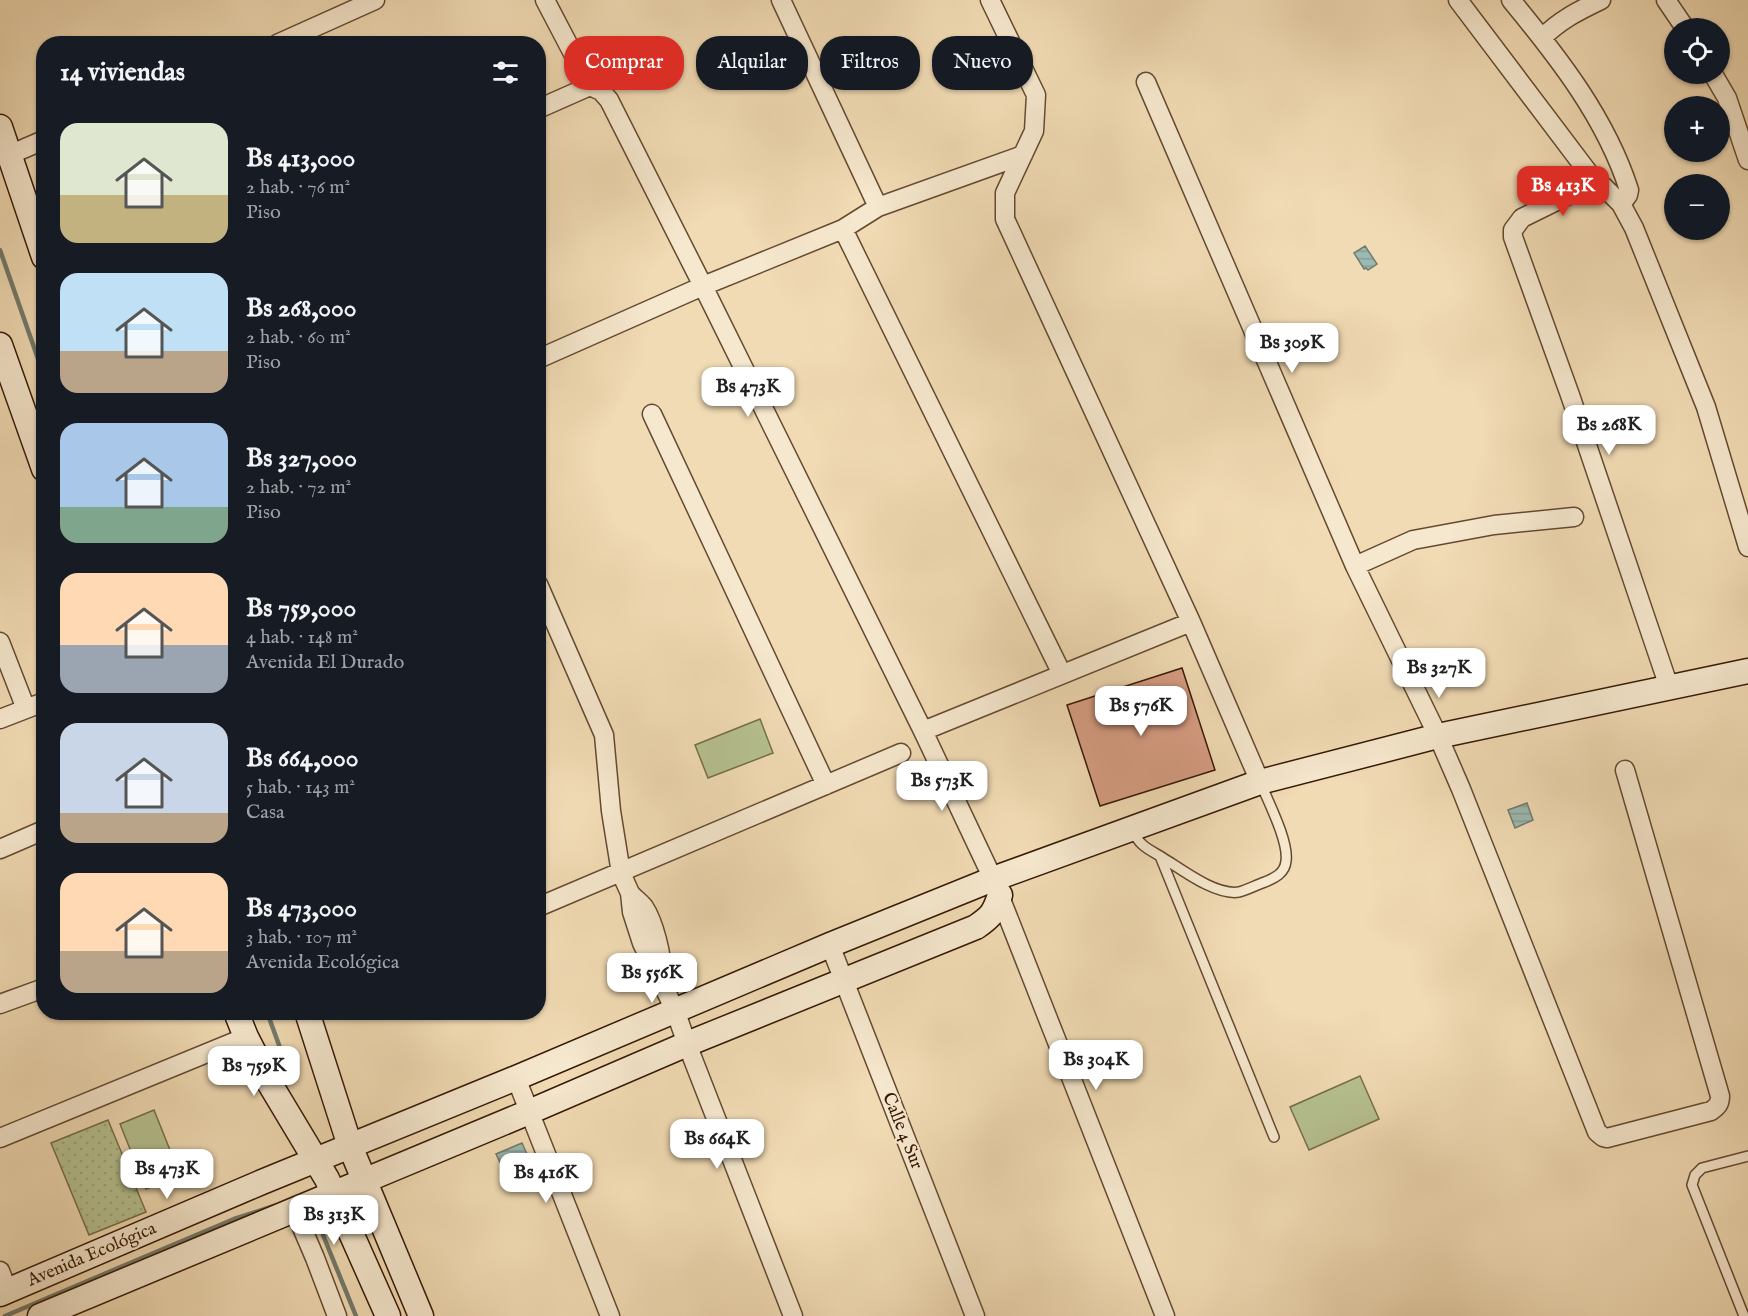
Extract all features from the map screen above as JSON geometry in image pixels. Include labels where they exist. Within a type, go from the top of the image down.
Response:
[{"type":"street","points":[[295,36],[375,0]]},
{"type":"street","points":[[546,0],[564,36]]},
{"type":"street","points":[[781,0],[878,207]]},
{"type":"street","points":[[990,0],[1036,95],[1034,131],[1005,193],[1005,219],[1191,622],[1260,782]]},
{"type":"street","points":[[1458,0],[1597,184]]},
{"type":"street","points":[[1511,0],[1542,38],[1592,108],[1605,132],[1629,190],[1621,204]]},
{"type":"street","points":[[1542,38],[1556,24],[1601,0]]},
{"type":"street","points":[[1666,0],[1678,18]]},
{"type":"street","points":[[1146,82],[1355,566],[1438,736],[1598,1132],[1607,1138],[1711,1111],[1720,1102],[1625,770]]},
{"type":"street","points":[[1719,84],[1727,98],[1748,160]]},
{"type":"street","points":[[546,105],[581,90]]},
{"type":"street","points":[[599,90],[609,100],[704,286],[923,731],[997,887],[1165,1316]]},
{"type":"street","points":[[0,127],[36,233]]},
{"type":"street","points":[[9,154],[36,143]]},
{"type":"street","points":[[546,355],[704,286],[843,229],[878,207],[1023,154]]},
{"type":"street","points":[[1669,687],[1570,395],[1513,237],[1513,230],[1522,218],[1585,186],[1597,184],[1603,186],[1621,204],[1634,228],[1706,406],[1748,547]]},
{"type":"street","points":[[843,229],[1062,674]]},
{"type":"street","points":[[0,346],[36,447]]},
{"type":"street","points":[[652,414],[826,785]]},
{"type":"street","points":[[1355,566],[1413,540],[1494,525],[1574,517]]},
{"type":"street","points":[[546,602],[604,735],[611,811],[621,873],[630,893],[644,908],[656,936],[662,963],[662,982],[675,1010],[793,1316]]},
{"type":"street","points":[[923,731],[1191,622]]},
{"type":"street","points":[[0,642],[26,709]]},
{"type":"street","name":"Avenida Ecológica","points":[[3,1285],[516,1078],[830,945],[997,887],[1132,829],[1260,782],[1438,736],[1748,671]]},
{"type":"street","points":[[0,719],[36,705]]},
{"type":"street","points":[[546,904],[901,753]]},
{"type":"street","points":[[0,849],[36,833]]},
{"type":"street","name":"Avenida Ecológica","points":[[40,1316],[530,1112],[687,1044],[976,927],[989,918],[995,908],[997,887]]},
{"type":"street","name":"Calle 4 Sur","points":[[830,945],[975,1316]]},
{"type":"street","points":[[0,1004],[36,991]]},
{"type":"street","points":[[239,1020],[270,1084],[334,1193],[388,1316]]},
{"type":"street","points":[[310,1020],[350,1146],[420,1314]]},
{"type":"street","points":[[0,1138],[246,1037]]},
{"type":"street","points":[[516,1078],[610,1316]]},
{"type":"street","points":[[294,1209],[337,1316]]},
{"type":"lane","points":[[1132,829],[1143,846],[1207,885],[1227,892],[1239,891],[1273,879],[1281,873],[1286,861],[1282,834],[1260,782]]},
{"type":"lane","points":[[1160,856],[1274,1137]]},
{"type":"lane","points":[[1744,1316],[1692,1185],[1695,1175],[1702,1168],[1748,1156]]},
{"type":"green space","points":[[760,719],[773,753],[708,778],[695,745]]},
{"type":"green space","points":[[1360,1076],[1379,1119],[1309,1150],[1290,1107]]},
{"type":"green space","points":[[154,1110],[180,1175],[146,1189],[120,1124]]},
{"type":"green space","points":[[108,1120],[146,1212],[89,1235],[51,1143]]},
{"type":"water","points":[[1365,246],[1377,264],[1368,270],[1364,269],[1354,253]]},
{"type":"water","points":[[1527,803],[1533,820],[1515,828],[1508,810]]},
{"type":"water","points":[[522,1143],[527,1154],[501,1165],[496,1154]]},
{"type":"building","points":[[1182,668],[1215,770],[1100,806],[1067,705]]},
{"type":"waterway","points":[[0,250],[36,353]]},
{"type":"waterway","points":[[270,1020],[287,1067]]},
{"type":"waterway","points":[[5,1316],[234,1219],[274,1206]]},
{"type":"waterway","points":[[323,1235],[356,1316]]}]
